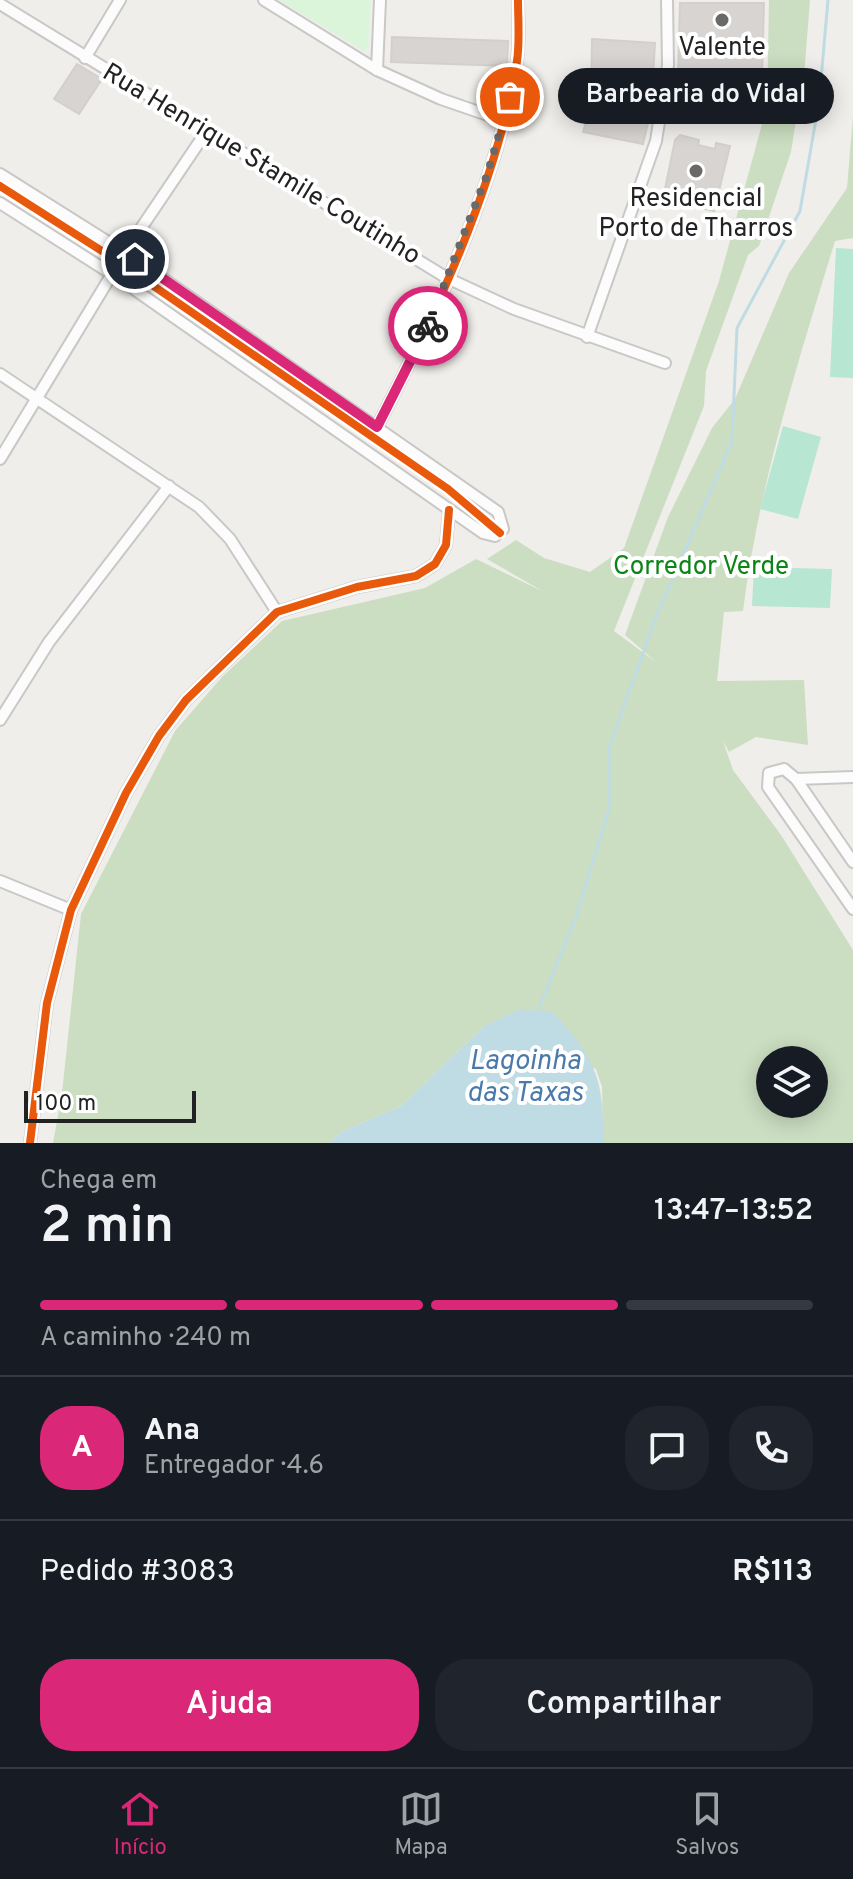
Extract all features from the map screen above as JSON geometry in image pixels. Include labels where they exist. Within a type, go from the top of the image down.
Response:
[{"type":"street","points":[[85,58],[120,0]]},
{"type":"street","points":[[264,0],[377,70],[441,99],[505,121]]},
{"type":"street","points":[[377,70],[380,0]]},
{"type":"street","points":[[377,427],[428,325],[505,121],[518,59],[518,0]]},
{"type":"street","points":[[587,337],[656,141],[668,65],[667,0]]},
{"type":"street","name":"Rua Henrique Stamile Coutinho","points":[[0,4],[447,278],[587,337],[665,363]]},
{"type":"street","points":[[0,459],[115,276],[113,258],[125,252],[206,132]]},
{"type":"street","points":[[0,174],[125,252],[498,512],[503,529],[489,536],[115,276],[0,203]]},
{"type":"street","points":[[115,276],[129,275],[135,259]]},
{"type":"street","points":[[0,374],[169,486],[217,523],[277,612]]},
{"type":"street","points":[[0,720],[57,631],[169,486]]},
{"type":"street","points":[[30,1143],[47,1003],[71,910],[126,793],[159,736],[186,700],[277,612],[319,597],[426,571],[441,556],[446,545],[449,510]]},
{"type":"street","points":[[853,862],[796,779],[779,768],[769,773],[766,782],[853,909]]},
{"type":"street","points":[[796,779],[853,777]]},
{"type":"street","points":[[0,881],[71,910]]},
{"type":"green space","points":[[279,0],[371,0],[368,48],[364,51]]},
{"type":"green space","name":"Corredor Verde","points":[[769,0],[810,0],[805,64],[791,152],[759,246],[748,255],[706,371],[704,406],[614,631],[656,662],[625,635],[668,517],[712,428],[735,399],[789,273],[847,188],[853,116],[853,238],[835,241],[769,470],[743,611],[724,612],[717,681],[804,680],[808,745],[756,737],[729,752],[723,741],[733,770],[781,835],[853,950],[853,1143],[603,1143],[602,1087],[596,1069],[483,1027],[401,1106],[341,1132],[330,1143],[53,1143],[62,1093],[81,914],[175,731],[222,677],[282,621],[425,588],[476,559],[544,592],[487,559],[516,540],[544,558],[590,572],[624,548],[719,281],[767,106]]},
{"type":"green space","points":[[836,248],[853,249],[853,378],[830,377]]},
{"type":"green space","points":[[783,426],[821,437],[798,519],[760,509]]},
{"type":"green space","points":[[754,567],[832,569],[830,608],[752,606]]},
{"type":"water","name":"Lagoinha das Taxas","points":[[518,1010],[552,1011],[588,1056],[602,1102],[603,1143],[330,1143],[341,1132],[401,1106],[483,1027]]},
{"type":"building","points":[[680,3],[764,3],[762,78],[678,75]]},
{"type":"building","points":[[392,37],[508,41],[507,66],[391,62]]},
{"type":"building","points":[[592,39],[655,43],[651,110],[643,144],[583,132],[591,103]]},
{"type":"building","points":[[77,64],[102,79],[79,114],[54,99]]},
{"type":"building","name":"Residencial Porto de Tharros","points":[[680,135],[699,140],[698,145],[715,149],[716,143],[730,146],[714,211],[701,208],[702,201],[685,197],[684,204],[663,199],[675,140]]},
{"type":"waterway","points":[[538,1010],[576,917],[609,809],[609,748],[655,620],[732,441],[737,328],[800,211],[819,102],[828,0]]},
{"type":"cycle path","points":[[377,427],[441,296],[495,155],[517,61],[518,0]]},
{"type":"cycle path","points":[[0,186],[113,258],[448,489],[500,533]]},
{"type":"cycle path","points":[[30,1143],[47,1003],[71,910],[126,793],[159,736],[186,700],[277,612],[357,587],[416,576],[435,564],[446,545],[449,510]]},
{"type":"way so far","points":[[428,326],[487,175],[510,97]]},
{"type":"place","name":"Valente","points":[[722,20]]},
{"type":"place","name":"Barbearia do Vidal","points":[[510,97]]},
{"type":"place","name":"Residencial Porto de Tharros","points":[[696,171]]},
{"type":"route","points":[[135,259],[377,427],[428,326]]}]
